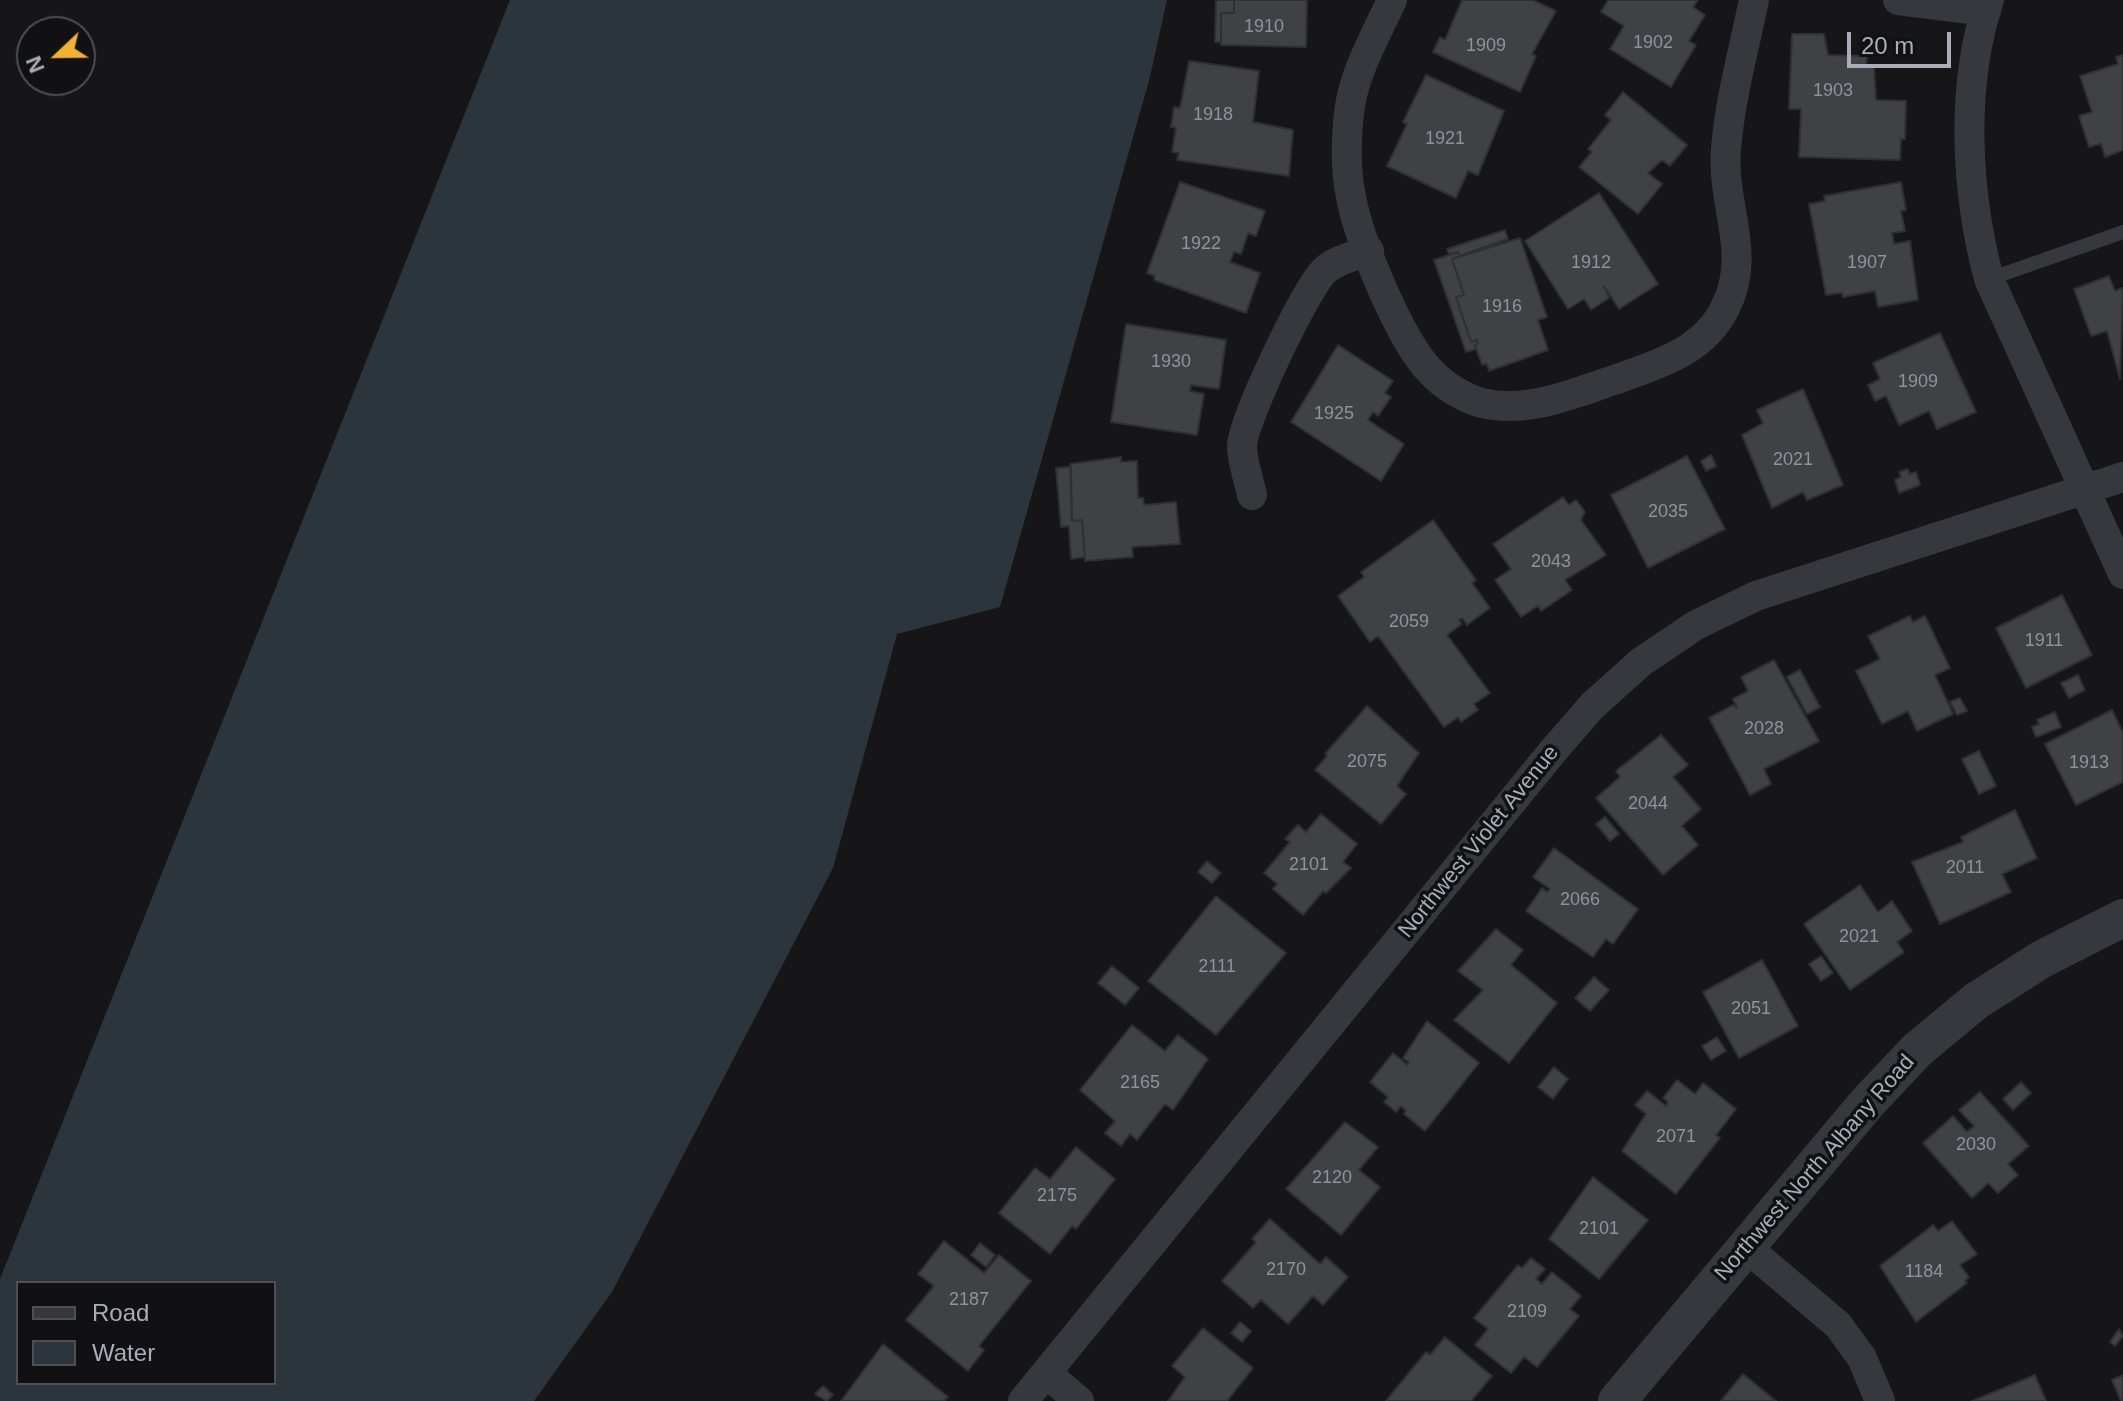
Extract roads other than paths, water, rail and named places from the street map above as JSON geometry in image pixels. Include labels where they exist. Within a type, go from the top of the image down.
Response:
[{"type":"street","points":[[1392,0],[1358,77],[1349,110],[1346,159],[1351,197],[1369,251],[1414,350],[1448,387],[1480,402],[1505,406],[1544,403],[1684,353],[1711,330],[1724,310],[1739,264],[1726,150],[1754,0]]},
{"type":"street","points":[[1898,0],[1980,4],[1971,113],[1976,218],[1989,279],[2123,574]]},
{"type":"street","points":[[1252,495],[1242,447],[1246,427],[1297,316],[1324,271],[1337,262],[1369,251]]},
{"type":"street","name":"Northwest Violet Avenue","points":[[1023,1401],[1553,751],[1592,706],[1641,662],[1696,625],[1756,596],[2123,477]]},
{"type":"street","name":"Northwest North Albany Road","points":[[1617,1401],[1867,1103],[1917,1050],[1976,1001],[2042,959],[2123,918]]},
{"type":"street","points":[[1746,1247],[1838,1325],[1862,1358],[1880,1401]]},
{"type":"street","points":[[1046,1373],[1079,1401]]},
{"type":"lane","points":[[1989,279],[2123,232]]},
{"type":"water","points":[[510,0],[1167,0],[1150,77],[1000,607],[897,634],[833,868],[612,1292],[534,1401],[0,1401],[0,1279]]}]
